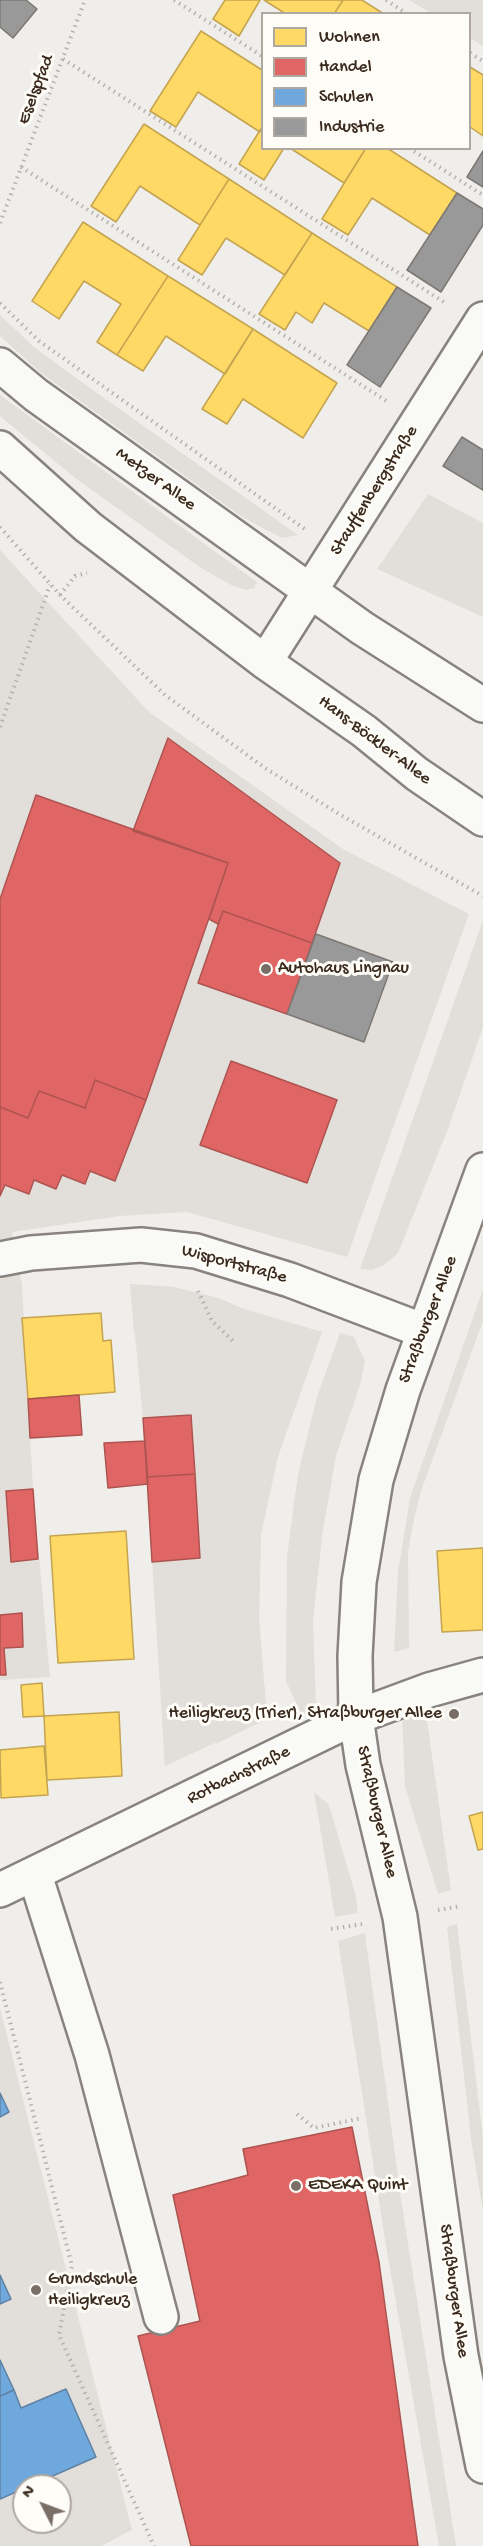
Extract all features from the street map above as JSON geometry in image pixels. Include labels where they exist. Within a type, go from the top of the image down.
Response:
[{"type":"street","name":"Stauffenbergstraße","points":[[266,662],[481,322]]},
{"type":"street","name":"Metzer Allee","points":[[0,365],[36,395],[312,592]]},
{"type":"street","points":[[0,448],[88,527],[266,662]]},
{"type":"street","points":[[312,592],[362,628],[483,705]]},
{"type":"street","name":"Hans-Böckler-Allee","points":[[266,662],[364,732],[417,774],[483,819]]},
{"type":"street","name":"Straßburger Allee","points":[[483,1170],[462,1235],[424,1331],[390,1432],[368,1518],[355,1619],[356,1717],[363,1765],[400,1917],[461,2356],[483,2466]]},
{"type":"street","name":"Wisportstraße","points":[[0,1258],[32,1253],[141,1245],[196,1251],[290,1280],[424,1331]]},
{"type":"street","name":"Rotbachstraße","points":[[0,1890],[35,1875],[356,1717],[429,1690],[483,1675]]},
{"type":"street","points":[[35,1875],[92,2055],[161,2317]]},
{"type":"path","name":"Eselspfad","points":[[0,223],[85,0]]},
{"type":"path","points":[[174,0],[261,55]]},
{"type":"path","points":[[386,0],[404,12]]},
{"type":"path","points":[[63,59],[481,322]]},
{"type":"path","points":[[412,150],[483,195]]},
{"type":"path","points":[[21,167],[419,422]]},
{"type":"path","points":[[0,303],[39,341],[337,550]]},
{"type":"path","points":[[0,527],[60,595],[165,695],[265,768],[339,814],[483,896]]},
{"type":"path","points":[[60,595],[75,576]]},
{"type":"path","points":[[0,727],[50,584]]},
{"type":"path","points":[[196,1286],[212,1321],[233,1341]]},
{"type":"path","points":[[0,1982],[72,2265],[59,2335],[154,2546]]},
{"type":"path","points":[[297,2114],[314,2128],[362,2118]]},
{"type":"shaded area","points":[[409,0],[483,0],[483,46],[471,39],[471,12],[429,12]]},
{"type":"shaded area","points":[[0,315],[34,347],[298,535],[282,538],[242,517],[41,373],[0,336]]},
{"type":"shaded area","points":[[0,395],[257,582],[254,588],[246,590],[233,586],[201,568],[75,478],[0,416]]},
{"type":"shaded area","points":[[428,494],[483,523],[483,617],[377,569]]},
{"type":"shaded area","points":[[0,550],[149,712],[343,849],[469,914],[347,1257],[187,1212],[120,1216],[12,1232],[22,1285],[33,1489],[50,1677],[0,1680]]},
{"type":"shaded area","points":[[483,920],[483,1027],[448,1129],[398,1253],[384,1265],[372,1270],[360,1269]]},
{"type":"shaded area","points":[[130,1284],[173,1287],[218,1298],[241,1308],[322,1332],[278,1456],[261,1534],[259,1619],[267,1719],[165,1766],[143,1418]]},
{"type":"shaded area","points":[[130,1284],[173,1287],[218,1298],[241,1308],[242,1316],[134,1332]]},
{"type":"shaded area","points":[[483,1289],[483,1321],[421,1491],[413,1524],[408,1552],[409,1648],[394,1652],[398,1572],[410,1498]]},
{"type":"shaded area","points":[[314,1330],[322,1332],[278,1456],[261,1534],[259,1619],[267,1719],[216,1744],[199,1672],[208,1630],[261,1457]]},
{"type":"shaded area","points":[[340,1333],[354,1337],[365,1361],[360,1385],[336,1456],[322,1536],[313,1622],[316,1706],[310,1714],[303,1718],[286,1681],[287,1557],[298,1474],[317,1397]]},
{"type":"shaded area","points":[[154,1582],[164,1594],[184,1599],[172,1633],[173,1687],[179,1734],[185,1756],[165,1766]]},
{"type":"shaded area","points":[[425,1706],[451,1890],[438,1894],[405,1786],[402,1714]]},
{"type":"shaded area","points":[[314,1792],[329,1805],[356,1896],[358,1913],[335,1917]]},
{"type":"shaded area","points":[[457,1924],[483,2137],[483,2211],[472,2146],[447,1927]]},
{"type":"shaded area","points":[[365,1933],[401,2199],[456,2546],[439,2546],[387,2252],[338,1941]]},
{"type":"shaded area","name":"Grundschule Heiligkreuz","points":[[0,2008],[132,2530],[101,2546],[0,2546]]},
{"type":"building: Wohnen","points":[[225,0],[260,0],[239,36],[213,19]]},
{"type":"building: Wohnen","points":[[264,0],[343,0],[335,12],[283,12]]},
{"type":"building: Wohnen","points":[[343,0],[362,0],[381,12],[335,12]]},
{"type":"building: Wohnen","points":[[201,31],[261,69],[260,132],[198,92],[176,127],[150,111]]},
{"type":"building: Wohnen","points":[[471,68],[483,75],[483,136],[471,128]]},
{"type":"building: Wohnen","points":[[144,124],[229,179],[200,225],[140,186],[116,222],[91,206]]},
{"type":"building: Wohnen","points":[[261,129],[261,150],[283,150],[264,180],[239,164]]},
{"type":"building: Wohnen","points":[[293,150],[365,150],[344,183]]},
{"type":"building: Wohnen","points":[[365,150],[390,150],[457,193],[430,235],[372,198],[348,235],[322,219]]},
{"type":"building: Wohnen","points":[[229,179],[312,233],[285,275],[226,238],[202,275],[178,260]]},
{"type":"building: Wohnen","points":[[83,222],[168,276],[117,355],[97,342],[121,304],[84,281],[59,319],[32,301]]},
{"type":"building: Wohnen","points":[[312,233],[397,287],[369,331],[324,303],[312,323],[296,312],[285,330],[259,314]]},
{"type":"building: Wohnen","points":[[168,276],[253,329],[225,374],[166,336],[143,371],[117,355]]},
{"type":"building: Wohnen","points":[[253,329],[337,383],[303,438],[243,399],[227,424],[202,409]]},
{"type":"building: Wohnen","points":[[101,1313],[103,1341],[111,1340],[115,1392],[28,1399],[22,1318]]},
{"type":"building: Wohnen","points":[[126,1531],[134,1659],[58,1663],[50,1536]]},
{"type":"building: Wohnen","points":[[483,1548],[483,1630],[442,1632],[437,1551]]},
{"type":"building: Wohnen","points":[[42,1683],[44,1716],[23,1717],[21,1685]]},
{"type":"building: Wohnen","points":[[119,1712],[122,1776],[47,1780],[44,1716]]},
{"type":"building: Wohnen","points":[[44,1746],[48,1795],[1,1798],[0,1750]]},
{"type":"building: Wohnen","points":[[483,1812],[483,1849],[478,1850],[469,1816]]},
{"type":"building: Handel","points":[[168,738],[340,863],[312,943],[223,911],[218,924],[209,919],[228,863],[133,831]]},
{"type":"building: Handel","points":[[36,795],[228,863],[146,1100],[95,1080],[85,1108],[39,1091],[28,1118],[0,1107],[0,899]]},
{"type":"building: Handel","points":[[223,911],[312,943],[287,1014],[198,983]]},
{"type":"building: Handel","points":[[231,1061],[337,1100],[307,1183],[200,1145]]},
{"type":"building: Handel","points":[[95,1080],[146,1100],[115,1181],[90,1171],[85,1184],[62,1175],[56,1189],[34,1180],[29,1194],[5,1185],[0,1196],[0,1107],[28,1118],[39,1091],[85,1108]]},
{"type":"building: Handel","points":[[79,1395],[82,1435],[30,1438],[28,1399]]},
{"type":"building: Handel","points":[[191,1415],[195,1474],[147,1477],[143,1418]]},
{"type":"building: Handel","points":[[145,1441],[148,1484],[108,1488],[104,1443]]},
{"type":"building: Handel","points":[[195,1474],[200,1558],[152,1562],[147,1477]]},
{"type":"building: Handel","points":[[33,1489],[38,1559],[11,1562],[6,1491]]},
{"type":"building: Handel","points":[[22,1613],[23,1647],[4,1648],[6,1675],[0,1675],[0,1615]]},
{"type":"building: Handel","points":[[352,2127],[379,2262],[418,2546],[191,2546],[138,2336],[200,2321],[173,2195],[248,2175],[243,2149]]},
{"type":"building: Schulen","points":[[0,2093],[9,2112],[0,2117]]},
{"type":"building: Schulen","points":[[0,2275],[11,2299],[0,2304]]},
{"type":"building: Schulen","points":[[0,2360],[14,2390],[0,2396]]},
{"type":"building: Schulen","points":[[66,2389],[96,2457],[57,2474],[12,2474],[12,2494],[0,2499],[0,2396],[14,2390],[21,2408]]},
{"type":"building: Industrie","points":[[0,0],[26,0],[37,9],[13,38],[0,27]]},
{"type":"building: Industrie","points":[[483,151],[483,187],[467,177]]},
{"type":"building: Industrie","points":[[457,193],[483,209],[483,225],[441,292],[407,270]]},
{"type":"building: Industrie","points":[[397,287],[431,308],[380,387],[347,365]]},
{"type":"building: Industrie","points":[[462,437],[483,450],[483,490],[443,466]]},
{"type":"building: Industrie","points":[[316,934],[393,962],[364,1042],[287,1014]]},
{"type":"place","name":"Autohaus Lingnau","points":[[266,969]]},
{"type":"place","name":"Heiligkreuz (Trier), Straßburger Allee","points":[[454,1714]]},
{"type":"place","name":"EDEKA Quint","points":[[296,2186]]},
{"type":"place","name":"Grundschule Heiligkreuz","points":[[36,2290]]}]
